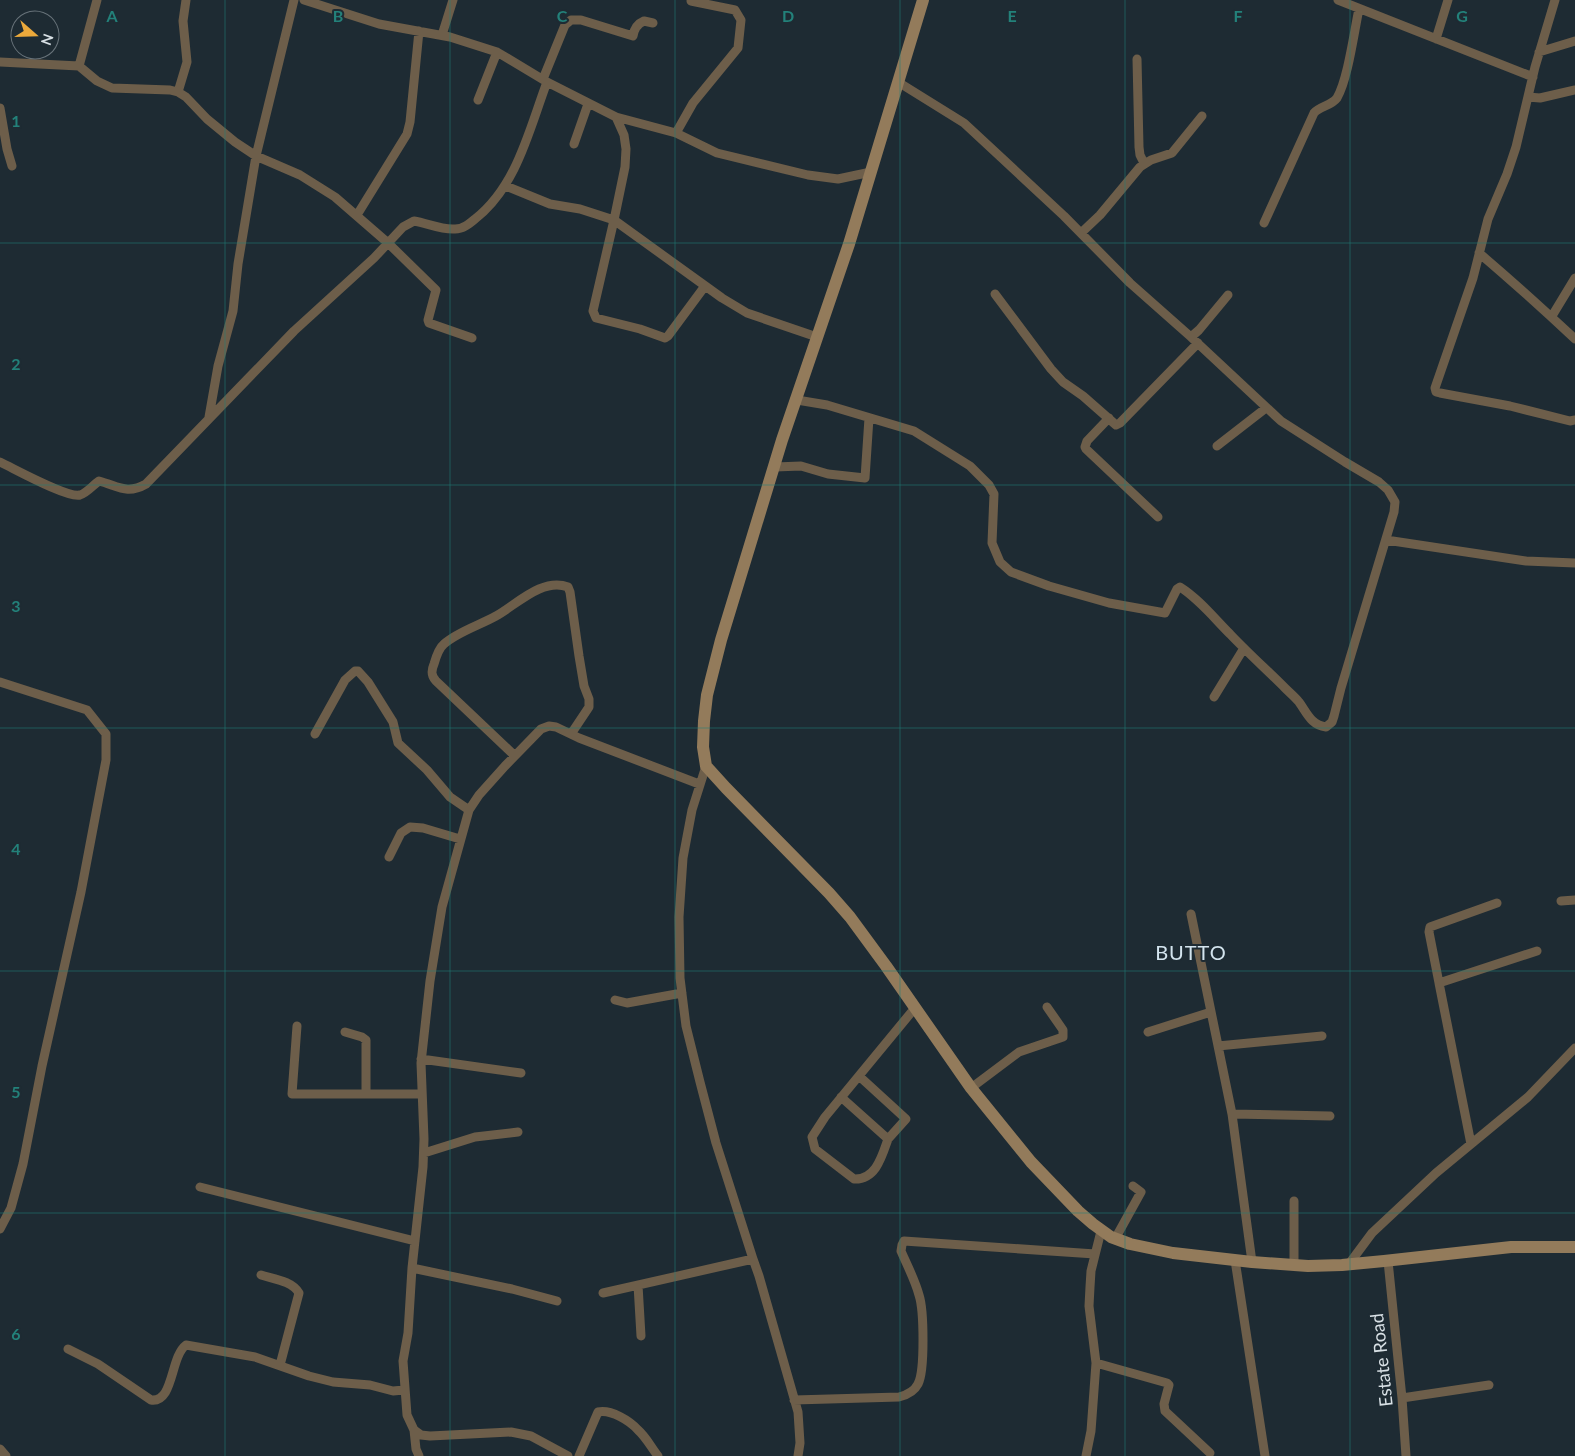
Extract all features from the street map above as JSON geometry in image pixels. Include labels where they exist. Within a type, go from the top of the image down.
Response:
[{"type":"street","points":[[79,66],[97,0]]},
{"type":"street","points":[[178,92],[187,62],[183,21],[186,0]]},
{"type":"street","points":[[209,417],[218,366],[233,311],[238,264],[256,156],[294,0]]},
{"type":"street","points":[[304,0],[379,24],[442,35],[497,52],[588,104],[616,117],[676,133],[717,153],[808,175],[838,179],[871,172]]},
{"type":"street","points":[[442,35],[453,0]]},
{"type":"street","points":[[923,0],[849,244],[816,337],[721,640],[707,695],[702,747],[706,766],[850,917],[971,1088],[1031,1162],[1061,1195],[1101,1231],[1115,1239],[1142,1247],[1174,1253],[1308,1266],[1388,1261],[1511,1247],[1575,1247]]},
{"type":"street","points":[[1338,0],[1533,77]]},
{"type":"street","points":[[1436,39],[1448,0]]},
{"type":"street","points":[[1554,0],[1539,52],[1516,147],[1488,219],[1435,390],[1440,393],[1510,406],[1570,421],[1575,420]]},
{"type":"street","points":[[676,133],[693,104],[738,48],[741,28],[741,20],[735,10],[691,1]]},
{"type":"street","points":[[1264,223],[1314,113],[1319,108],[1333,102],[1340,90],[1359,9]]},
{"type":"street","points":[[0,462],[61,492],[72,495],[80,495],[99,481],[118,488],[131,490],[146,484],[294,331],[403,227],[414,221],[456,229],[465,227],[480,215],[506,186],[522,149],[565,25],[571,20],[581,20],[633,36],[639,23],[644,21],[653,23]]},
{"type":"street","points":[[357,215],[407,134],[410,122],[419,31]]},
{"type":"street","points":[[1539,52],[1575,42]]},
{"type":"street","points":[[478,100],[497,52]]},
{"type":"street","points":[[1137,59],[1139,147],[1144,163]]},
{"type":"street","points":[[0,62],[79,66],[96,81],[112,88],[170,90],[178,92],[235,142],[256,156],[300,175],[335,197],[357,215],[436,290],[428,320],[429,323],[472,338]]},
{"type":"street","points":[[797,400],[827,405],[898,426],[929,439],[970,466],[989,485],[994,494],[992,543],[1000,562],[1012,572],[1048,586],[1109,603],[1165,612],[1180,587],[1197,599],[1299,703],[1312,721],[1321,726],[1329,726],[1334,716],[1340,688],[1396,506],[1394,497],[1379,482],[1289,428],[1130,283],[964,123],[898,82]]},
{"type":"street","points":[[1528,97],[1540,98],[1575,90]]},
{"type":"street","points":[[574,144],[588,104]]},
{"type":"street","points":[[0,108],[7,150],[12,166]]},
{"type":"street","points":[[1081,234],[1100,216],[1144,163],[1172,153],[1202,116]]},
{"type":"street","points":[[616,117],[624,135],[626,149],[625,167],[593,311],[596,318],[640,329],[665,338],[705,286]]},
{"type":"street","points":[[506,186],[550,204],[580,209],[614,220],[705,286],[747,313],[816,337]]},
{"type":"street","points":[[1479,253],[1535,304],[1552,316],[1575,339]]},
{"type":"street","points":[[1552,316],[1575,278]]},
{"type":"street","points":[[995,294],[1051,369],[1063,382],[1114,424],[1120,423],[1194,340],[1199,330],[1228,294]]},
{"type":"street","points":[[1217,446],[1266,408]]},
{"type":"street","points":[[774,467],[801,466],[841,477],[865,478],[870,418]]},
{"type":"street","points":[[1108,418],[1087,442],[1086,450],[1158,517]]},
{"type":"street","points":[[1386,540],[1526,560],[1575,563]]},
{"type":"street","points":[[514,755],[434,678],[432,671],[444,643],[498,615],[532,592],[562,584],[568,587],[570,592],[584,686],[589,699],[589,707],[571,734]]},
{"type":"street","points":[[1214,697],[1244,648]]},
{"type":"street","points":[[314,734],[345,680],[355,671],[358,671],[368,682],[393,722],[398,743],[427,770],[450,797],[469,810]]},
{"type":"street","points":[[0,682],[87,710],[106,734],[106,760],[82,892],[42,1066],[23,1164],[11,1208],[0,1230]]},
{"type":"street","points":[[419,1456],[416,1449],[414,1430],[406,1416],[403,1360],[408,1333],[412,1268],[424,1154],[421,1059],[430,981],[442,907],[469,810],[479,795],[514,755],[541,729],[549,726],[556,727],[699,784]]},
{"type":"street","points":[[706,766],[699,784],[683,858],[679,917],[682,993],[686,1026],[716,1143],[753,1259],[794,1400],[800,1429],[798,1456]]},
{"type":"street","points":[[389,856],[401,834],[410,827],[423,828],[460,839]]},
{"type":"street","points":[[1561,900],[1575,900]]},
{"type":"street","points":[[1471,1144],[1429,932],[1430,927],[1497,903]]},
{"type":"street","points":[[1191,914],[1232,1114],[1252,1262]]},
{"type":"street","points":[[1439,984],[1537,951]]},
{"type":"street","points":[[614,1000],[627,1003],[682,993]]},
{"type":"street","points":[[971,1088],[1019,1052],[1063,1037],[1063,1030],[1047,1008]]},
{"type":"street","points":[[859,1076],[906,1119],[888,1139],[875,1169],[861,1180],[854,1179],[815,1149],[812,1137],[825,1117],[914,1009]]},
{"type":"street","points":[[1148,1032],[1211,1012]]},
{"type":"street","points":[[297,1026],[292,1094],[422,1094]]},
{"type":"street","points":[[345,1032],[362,1036],[366,1040],[366,1094]]},
{"type":"street","points":[[1218,1046],[1322,1036]]},
{"type":"street","points":[[1349,1264],[1372,1233],[1436,1173],[1528,1097],[1575,1048]]},
{"type":"street","points":[[421,1059],[522,1073]]},
{"type":"street","points":[[842,1097],[888,1139]]},
{"type":"street","points":[[1232,1114],[1330,1116]]},
{"type":"street","points":[[424,1154],[475,1137],[518,1132]]},
{"type":"street","points":[[1115,1239],[1141,1192],[1133,1186]]},
{"type":"street","points":[[200,1188],[415,1240]]},
{"type":"street","points":[[1294,1201],[1294,1264]]},
{"type":"street","points":[[1086,1456],[1091,1431],[1096,1363],[1089,1306],[1092,1271],[1101,1231]]},
{"type":"street","points":[[794,1400],[899,1397],[907,1395],[919,1384],[922,1352],[922,1310],[919,1294],[901,1251],[904,1241],[1095,1254]]},
{"type":"street","points":[[603,1293],[753,1259]]},
{"type":"street","points":[[1235,1260],[1265,1456]]},
{"type":"street","name":"Estate Road","points":[[1388,1261],[1406,1456]]},
{"type":"street","points":[[412,1268],[512,1288],[557,1300]]},
{"type":"street","points":[[261,1275],[284,1282],[296,1288],[299,1293],[280,1365]]},
{"type":"street","points":[[638,1285],[641,1336]]},
{"type":"street","points":[[68,1349],[98,1364],[151,1400],[156,1401],[166,1393],[178,1355],[186,1346],[244,1355],[332,1382],[357,1383],[393,1391],[404,1390]]},
{"type":"street","points":[[1096,1363],[1167,1383],[1169,1385],[1164,1404],[1166,1411],[1210,1453]]},
{"type":"street","points":[[1402,1398],[1489,1385]]},
{"type":"street","points":[[579,1456],[594,1419],[598,1412],[602,1411],[620,1418],[639,1430],[658,1456]]},
{"type":"street","points":[[414,1430],[421,1435],[430,1436],[511,1432],[531,1436],[568,1456]]},
{"type":"street","points":[[0,1449],[6,1456]]},
{"type":"district","name":"BUTTO","points":[[1191,953]]}]
